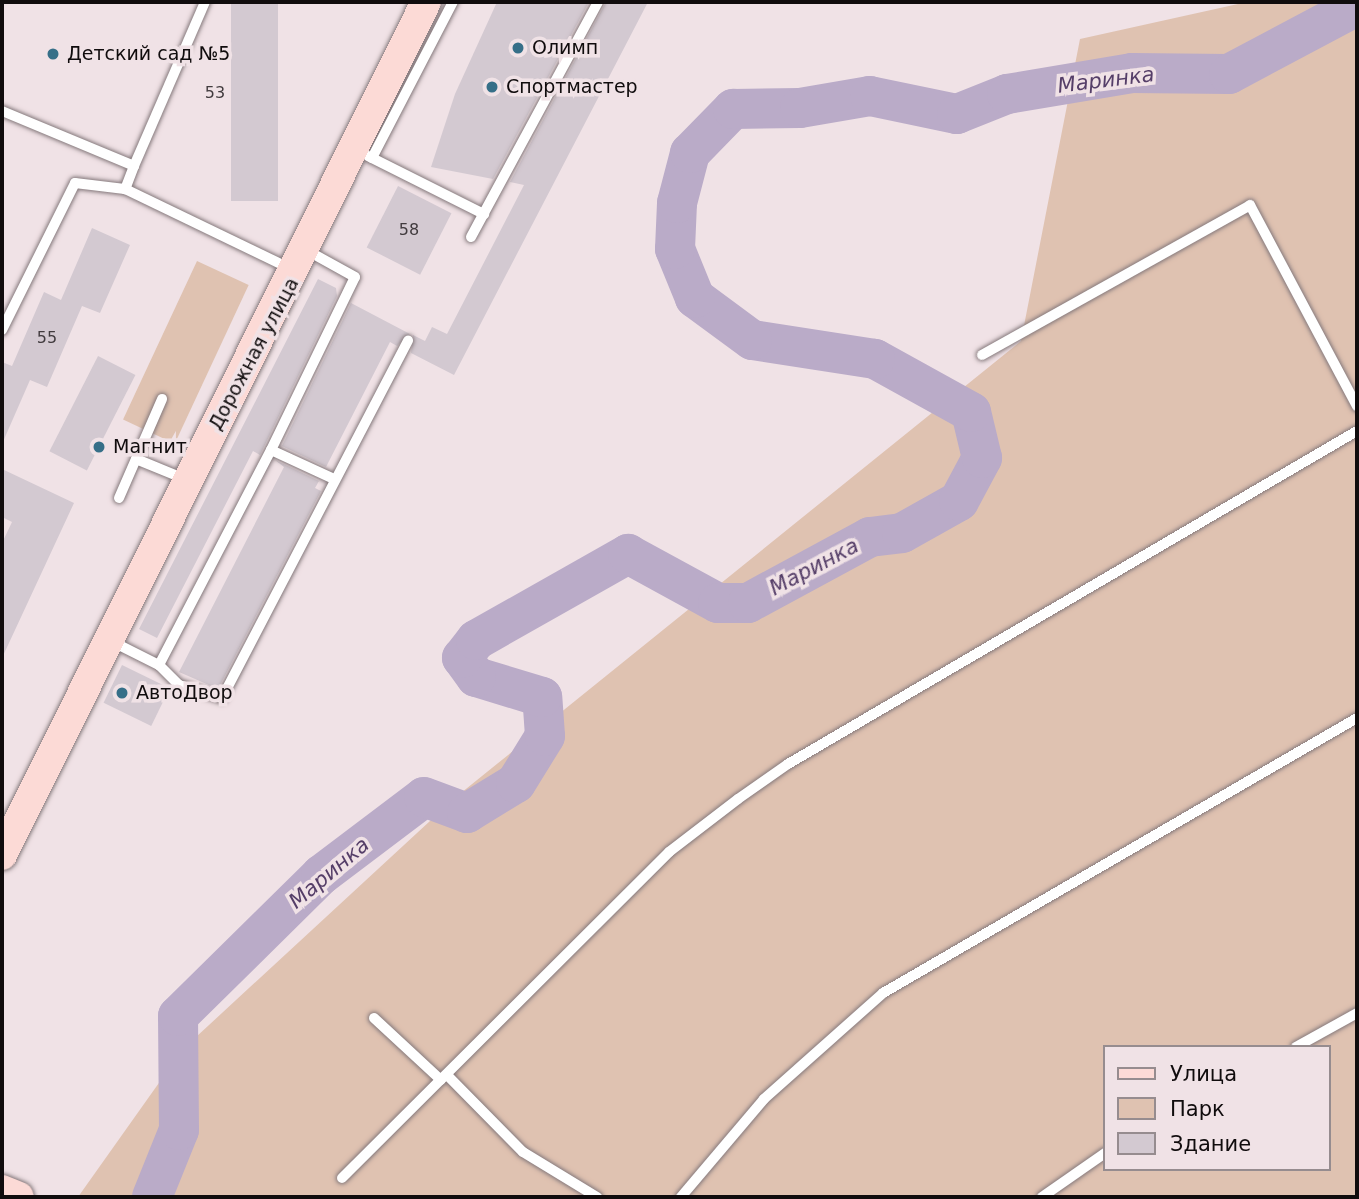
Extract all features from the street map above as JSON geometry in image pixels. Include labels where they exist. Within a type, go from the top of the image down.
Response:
[{"type":"main road","name":"Дорожная улица","points":[[2,855],[105,639],[301,260],[363,153],[426,2]]},
{"type":"main road","points":[[2,1190],[19,1197]]},
{"type":"lane","points":[[125,189],[205,2]]},
{"type":"lane","points":[[453,2],[363,153],[484,214]]},
{"type":"lane","points":[[471,237],[598,2]]},
{"type":"lane","points":[[2,111],[134,166]]},
{"type":"lane","points":[[2,330],[75,183],[125,189],[301,260],[355,277],[271,450],[159,665]]},
{"type":"lane","points":[[982,355],[1250,205],[1357,406]]},
{"type":"lane","points":[[105,639],[159,665],[179,685],[222,698],[408,341]]},
{"type":"lane","points":[[119,498],[162,399]]},
{"type":"lane","points":[[342,1178],[670,852],[764,779],[1357,431]]},
{"type":"lane","points":[[271,450],[334,480]]},
{"type":"lane","points":[[136,459],[188,480]]},
{"type":"lane","points":[[681,1197],[764,1099],[883,993],[1357,718]]},
{"type":"lane","points":[[1300,1045],[1357,1013]]},
{"type":"lane","points":[[374,1018],[444,1077],[523,1152],[597,1197]]},
{"type":"lane","points":[[1042,1197],[1104,1154]]},
{"type":"green space","points":[[1247,2],[1357,2],[1357,1197],[78,1197],[183,1049],[456,797],[1021,341],[1080,39]]},
{"type":"green space","points":[[197,261],[249,285],[175,444],[123,420]]},
{"type":"building","points":[[231,2],[278,2],[278,201],[231,201]]},
{"type":"building","name":"Олимп","points":[[497,2],[589,2],[493,179],[431,167],[455,94]]},
{"type":"building","points":[[606,2],[648,2],[454,375],[411,353],[413,335],[425,341],[432,327],[447,334],[524,185],[510,182]]},
{"type":"building","points":[[398,186],[451,213],[420,275],[367,247]]},
{"type":"building","points":[[92,228],[130,245],[100,313],[82,306],[47,387],[30,380],[2,444],[2,362],[12,366],[44,292],[61,300]]},
{"type":"building","points":[[318,279],[336,288],[337,296],[260,455],[253,451],[157,638],[139,629]]},
{"type":"building","points":[[351,303],[410,334],[397,346],[390,342],[326,467],[282,446]]},
{"type":"building","points":[[98,356],[135,375],[87,470],[49,451]]},
{"type":"building","points":[[275,460],[319,481],[315,488],[321,491],[218,689],[179,672],[284,467]]},
{"type":"building","points":[[2,469],[74,503],[2,658],[2,543],[12,522],[2,517]]},
{"type":"building","points":[[122,665],[170,688],[151,726],[104,703]]},
{"type":"waterway","name":"Маринка","points":[[152,1197],[179,1130],[178,1016],[321,875],[424,797],[467,813],[516,783],[545,736],[542,697],[476,677],[462,658],[476,640],[628,554],[718,603],[748,603],[870,537],[902,533],[959,501],[982,458],[971,412],[875,359],[752,340],[695,298],[675,249],[677,203],[690,153],[733,109],[800,108],[870,96],[957,114],[1007,94],[1132,73],[1229,74],[1357,6]]},
{"type":"place","name":"Олимп","points":[[518,48]]},
{"type":"place","name":"Детский сад №5","points":[[53,54]]},
{"type":"place","name":"Спортмастер","points":[[492,87]]},
{"type":"place","name":"Магнит","points":[[99,447]]},
{"type":"place","name":"АвтоДвор","points":[[122,693]]}]
